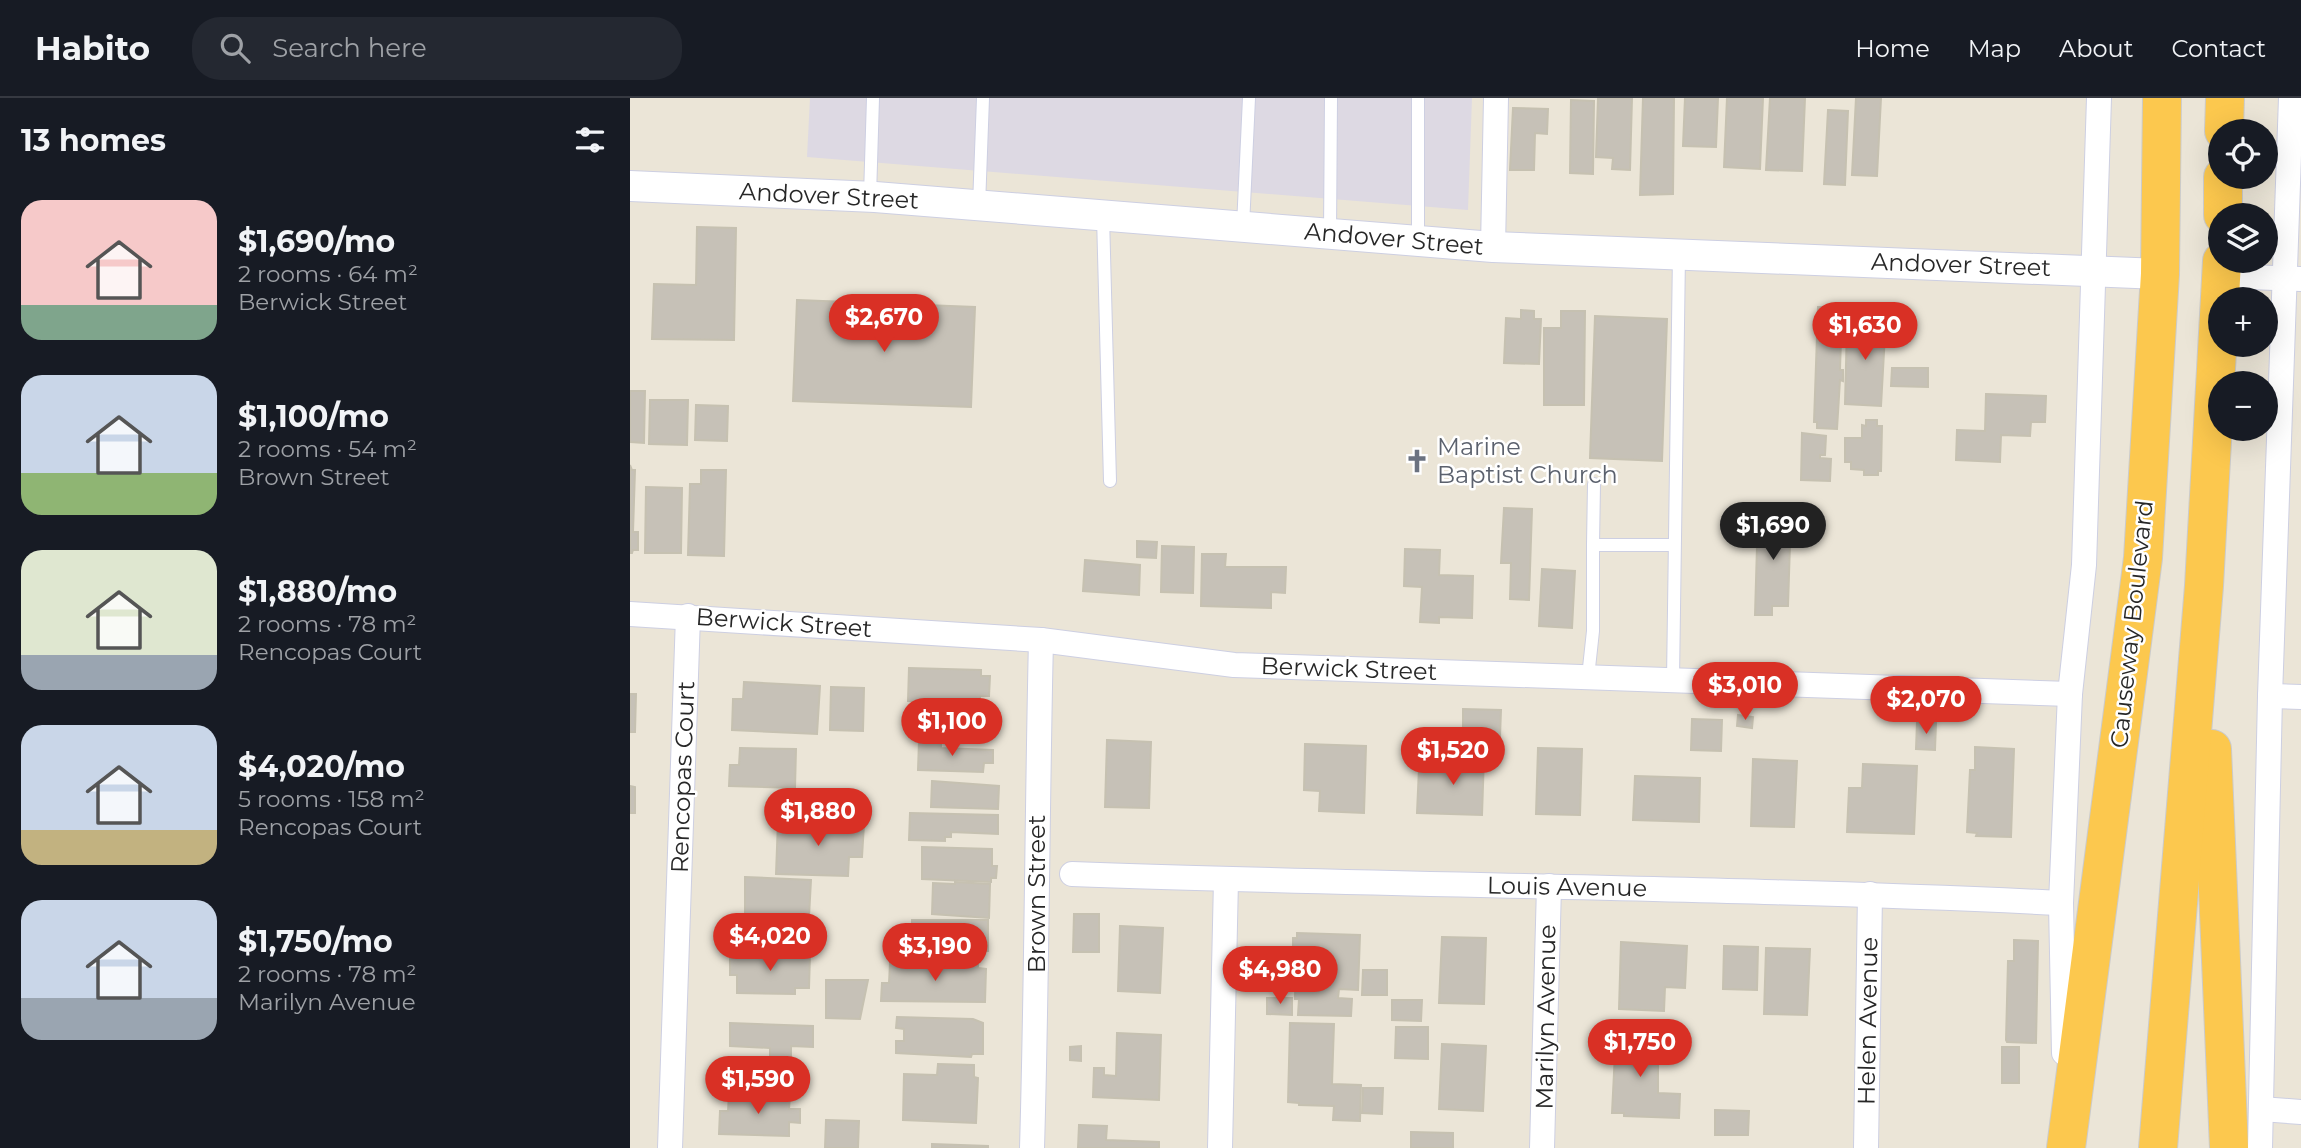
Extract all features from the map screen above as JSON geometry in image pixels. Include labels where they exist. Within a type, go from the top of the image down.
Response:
[{"type":"highway","name":"Causeway Boulevard","points":[[2066,1148],[2143,558],[2160,274],[2162,98]]},
{"type":"highway","points":[[2224,119],[2225,98]]},
{"type":"highway","points":[[2158,1148],[2204,586],[2222,273]]},
{"type":"highway","points":[[2204,586],[2229,1148]]},
{"type":"street","points":[[1493,247],[1496,98]]},
{"type":"street","name":"Causeway Boulevard","points":[[2066,1148],[2061,903],[2070,694],[2084,565],[2099,98]]},
{"type":"street","points":[[2260,1148],[2270,696],[2292,279],[2291,98]]},
{"type":"street","name":"Andover Street","points":[[630,186],[869,197],[1493,247],[2160,274]]},
{"type":"street","points":[[2254,273],[2292,279]]},
{"type":"street","name":"Berwick Street","points":[[630,614],[1041,640],[1234,665],[2070,694]]},
{"type":"street","name":"Rencopas Court","points":[[670,1148],[688,616]]},
{"type":"street","name":"Brown Street","points":[[1032,1148],[1037,987],[1041,640]]},
{"type":"street","points":[[2270,696],[2301,697]]},
{"type":"street","name":"Louis Avenue","points":[[1072,874],[1226,880],[1870,894],[2061,903]]},
{"type":"street","points":[[1220,1148],[1226,880]]},
{"type":"street","name":"Marilyn Avenue","points":[[1542,1148],[1549,886]]},
{"type":"street","name":"Helen Avenue","points":[[1866,1148],[1870,894]]},
{"type":"street","points":[[2261,1109],[2301,1112]]},
{"type":"lane","points":[[869,197],[873,98]]},
{"type":"lane","points":[[979,206],[983,98]]},
{"type":"lane","points":[[1242,227],[1249,98]]},
{"type":"lane","points":[[1330,234],[1331,98]]},
{"type":"lane","points":[[1418,98],[1418,241]]},
{"type":"lane","points":[[1103,216],[1110,481]]},
{"type":"lane","points":[[1674,680],[1679,254]]},
{"type":"lane","points":[[1588,677],[1593,631],[1594,484]]},
{"type":"lane","points":[[1593,545],[1674,545]]},
{"type":"shaded area","points":[[810,98],[1472,98],[1468,210],[807,157]]},
{"type":"building","points":[[1598,98],[1632,98],[1630,170],[1612,169],[1613,158],[1596,157]]},
{"type":"building","points":[[1643,98],[1674,98],[1673,194],[1640,195]]},
{"type":"building","points":[[1685,98],[1718,98],[1716,147],[1683,146]]},
{"type":"building","points":[[1727,98],[1763,98],[1760,169],[1724,167]]},
{"type":"building","points":[[1770,98],[1805,98],[1802,171],[1766,170]]},
{"type":"building","points":[[1856,98],[1881,98],[1877,176],[1852,175]]},
{"type":"building","points":[[1571,100],[1594,101],[1593,174],[1570,173]]},
{"type":"building","points":[[1513,108],[1548,109],[1547,134],[1535,133],[1534,170],[1510,170]]},
{"type":"building","points":[[1828,110],[1848,111],[1845,185],[1824,184]]},
{"type":"building","points":[[697,227],[736,228],[734,340],[652,339],[654,284],[696,285]]},
{"type":"building","points":[[797,300],[975,307],[971,407],[793,401]]},
{"type":"building","points":[[1818,307],[1842,308],[1840,370],[1843,370],[1843,381],[1840,380],[1837,429],[1817,428],[1817,422],[1814,422]]},
{"type":"building","points":[[1521,310],[1534,311],[1534,319],[1541,319],[1539,364],[1504,363],[1506,318],[1521,319]]},
{"type":"building","points":[[1561,311],[1585,311],[1584,405],[1544,405],[1544,328],[1561,328]]},
{"type":"building","points":[[1864,315],[1886,316],[1881,406],[1845,404],[1847,326],[1863,326]]},
{"type":"building","points":[[1595,316],[1667,319],[1662,461],[1590,458]]},
{"type":"building","points":[[1892,368],[1928,368],[1928,387],[1891,386]]},
{"type":"building","points":[[630,391],[645,391],[644,443],[630,442]]},
{"type":"building","points":[[1986,394],[2046,396],[2045,422],[2031,422],[2030,436],[2001,435],[2000,462],[1956,460],[1957,430],[1985,431]]},
{"type":"building","points":[[650,400],[688,400],[687,445],[649,444]]},
{"type":"building","points":[[696,405],[728,406],[727,441],[695,440]]},
{"type":"building","points":[[1866,420],[1877,420],[1877,426],[1882,426],[1881,471],[1878,471],[1878,475],[1864,475],[1864,470],[1851,469],[1851,462],[1845,462],[1845,438],[1862,438],[1862,425],[1866,426]]},
{"type":"building","points":[[1802,433],[1826,436],[1825,455],[1820,455],[1820,458],[1831,459],[1830,481],[1801,480]]},
{"type":"building","points":[[630,465],[632,470],[635,470],[633,532],[638,532],[638,550],[633,550],[632,553],[630,553]]},
{"type":"building","points":[[701,470],[726,470],[724,556],[688,555],[690,484],[701,484]]},
{"type":"building","points":[[646,487],[682,488],[681,553],[645,553]]},
{"type":"building","points":[[1504,508],[1532,509],[1529,600],[1510,599],[1511,563],[1501,563]]},
{"type":"building","points":[[1758,512],[1791,513],[1788,606],[1772,606],[1772,615],[1755,615]]},
{"type":"building","points":[[1137,541],[1157,542],[1156,558],[1137,557]]},
{"type":"building","points":[[1162,546],[1194,547],[1193,593],[1161,592]]},
{"type":"building","points":[[1405,549],[1440,550],[1439,575],[1473,576],[1472,618],[1439,617],[1439,623],[1420,622],[1422,587],[1404,586]]},
{"type":"building","points":[[1202,554],[1226,554],[1225,567],[1286,567],[1285,593],[1271,592],[1271,608],[1201,606]]},
{"type":"building","points":[[1085,560],[1140,565],[1139,595],[1083,591]]},
{"type":"building","points":[[1542,569],[1575,571],[1572,628],[1539,626]]},
{"type":"building","points":[[909,668],[981,670],[981,676],[990,676],[989,696],[980,696],[980,703],[908,701]]},
{"type":"building","points":[[744,682],[820,686],[817,734],[732,730],[733,699],[743,699]]},
{"type":"building","points":[[831,687],[864,688],[863,731],[830,730]]},
{"type":"building","points":[[630,694],[636,694],[635,732],[630,732]]},
{"type":"building","points":[[910,705],[981,707],[981,710],[992,711],[992,728],[982,728],[982,736],[909,734]]},
{"type":"building","points":[[1463,709],[1501,710],[1500,737],[1463,737]]},
{"type":"building","points":[[1738,715],[1753,717],[1752,728],[1737,726]]},
{"type":"building","points":[[1692,719],[1722,720],[1721,751],[1691,750]]},
{"type":"building","points":[[1917,722],[1936,723],[1935,750],[1916,749]]},
{"type":"building","points":[[1107,740],[1151,742],[1149,808],[1105,807]]},
{"type":"building","points":[[919,741],[941,741],[941,748],[993,750],[993,763],[984,763],[983,772],[918,770]]},
{"type":"building","points":[[1305,744],[1366,746],[1364,813],[1319,811],[1320,791],[1304,790]]},
{"type":"building","points":[[1975,747],[2014,749],[2011,837],[1976,836],[1977,833],[1967,832],[1970,770],[1975,770]]},
{"type":"building","points":[[740,748],[796,749],[795,788],[729,786],[730,765],[739,765]]},
{"type":"building","points":[[1538,748],[1582,749],[1580,815],[1536,814]]},
{"type":"building","points":[[1448,755],[1484,756],[1482,815],[1417,813],[1419,768],[1447,769]]},
{"type":"building","points":[[1753,759],[1797,761],[1794,827],[1751,826]]},
{"type":"building","points":[[1863,764],[1917,766],[1914,834],[1847,832],[1849,788],[1862,788]]},
{"type":"building","points":[[1635,776],[1700,778],[1699,822],[1633,820]]},
{"type":"building","points":[[932,781],[999,786],[998,809],[931,807]]},
{"type":"building","points":[[630,786],[635,787],[635,813],[630,813]]},
{"type":"building","points":[[910,813],[998,815],[998,834],[951,832],[951,837],[945,837],[945,841],[909,840]]},
{"type":"building","points":[[778,821],[864,824],[862,857],[849,857],[848,876],[776,874]]},
{"type":"building","points":[[922,847],[992,849],[992,866],[997,866],[996,878],[991,878],[991,882],[922,879]]},
{"type":"building","points":[[745,877],[811,880],[808,935],[773,933],[772,945],[745,944]]},
{"type":"building","points":[[933,883],[990,884],[989,918],[932,914]]},
{"type":"building","points":[[1074,914],[1099,914],[1099,952],[1073,952]]},
{"type":"building","points":[[912,920],[988,920],[988,951],[912,951]]},
{"type":"building","points":[[1120,926],[1163,928],[1160,993],[1118,991]]},
{"type":"building","points":[[1297,933],[1360,935],[1358,990],[1339,989],[1338,998],[1352,999],[1351,1016],[1298,1015],[1299,999],[1295,999],[1296,947],[1293,947],[1293,938],[1297,938]]},
{"type":"building","points":[[1442,937],[1486,938],[1484,1004],[1439,1003]]},
{"type":"building","points":[[2014,940],[2038,941],[2036,1043],[2006,1040],[2008,961],[2014,961]]},
{"type":"building","points":[[1621,942],[1687,946],[1685,988],[1665,987],[1664,1011],[1619,1009]]},
{"type":"building","points":[[1724,946],[1758,947],[1757,990],[1723,989]]},
{"type":"building","points":[[1766,948],[1810,949],[1807,1015],[1764,1014]]},
{"type":"building","points":[[730,952],[810,955],[809,988],[795,988],[795,994],[737,993],[737,975],[730,975]]},
{"type":"building","points":[[890,963],[978,965],[978,968],[986,969],[985,1002],[881,1001],[882,983],[889,983]]},
{"type":"building","points":[[1363,970],[1387,970],[1387,995],[1362,995]]},
{"type":"building","points":[[826,980],[868,980],[860,1019],[826,1018]]},
{"type":"building","points":[[1267,998],[1292,998],[1292,1015],[1267,1014]]},
{"type":"building","points":[[1392,1000],[1422,1000],[1421,1021],[1392,1020]]},
{"type":"building","points":[[897,1017],[973,1019],[983,1023],[983,1054],[972,1054],[971,1057],[896,1053],[896,1041],[904,1041],[904,1029],[896,1028]]},
{"type":"building","points":[[730,1023],[813,1026],[813,1047],[791,1046],[791,1061],[770,1059],[770,1048],[730,1046]]},
{"type":"building","points":[[1290,1023],[1334,1024],[1332,1084],[1361,1085],[1360,1121],[1333,1120],[1334,1106],[1288,1102]]},
{"type":"building","points":[[1396,1027],[1428,1027],[1428,1059],[1395,1058]]},
{"type":"building","points":[[1117,1033],[1161,1035],[1159,1100],[1093,1097],[1094,1068],[1104,1068],[1104,1075],[1116,1076]]},
{"type":"building","points":[[1616,1033],[1658,1035],[1658,1093],[1680,1094],[1679,1118],[1612,1113]]},
{"type":"building","points":[[1442,1044],[1486,1046],[1483,1111],[1439,1109]]},
{"type":"building","points":[[1081,1046],[1081,1061],[1070,1060],[1070,1047]]},
{"type":"building","points":[[2002,1047],[2019,1047],[2019,1083],[2002,1083]]},
{"type":"building","points":[[938,1064],[974,1065],[974,1077],[978,1078],[976,1123],[903,1120],[904,1074],[937,1075]]},
{"type":"building","points":[[1363,1088],[1383,1088],[1382,1114],[1362,1113]]},
{"type":"building","points":[[729,1094],[790,1096],[789,1109],[800,1109],[800,1123],[789,1122],[789,1136],[719,1134],[720,1111],[728,1111]]},
{"type":"building","points":[[1715,1110],[1749,1111],[1748,1135],[1715,1135]]},
{"type":"building","points":[[826,1120],[859,1121],[858,1148],[825,1148]]},
{"type":"building","points":[[1079,1125],[1107,1126],[1106,1140],[1159,1142],[1159,1148],[1078,1148]]},
{"type":"building","points":[[1411,1132],[1453,1133],[1453,1148],[1411,1148]]},
{"type":"building","points":[[932,1144],[988,1146],[988,1148],[932,1148]]},
{"type":"place","name":"Marine Baptist Church","points":[[1417,461]]}]
